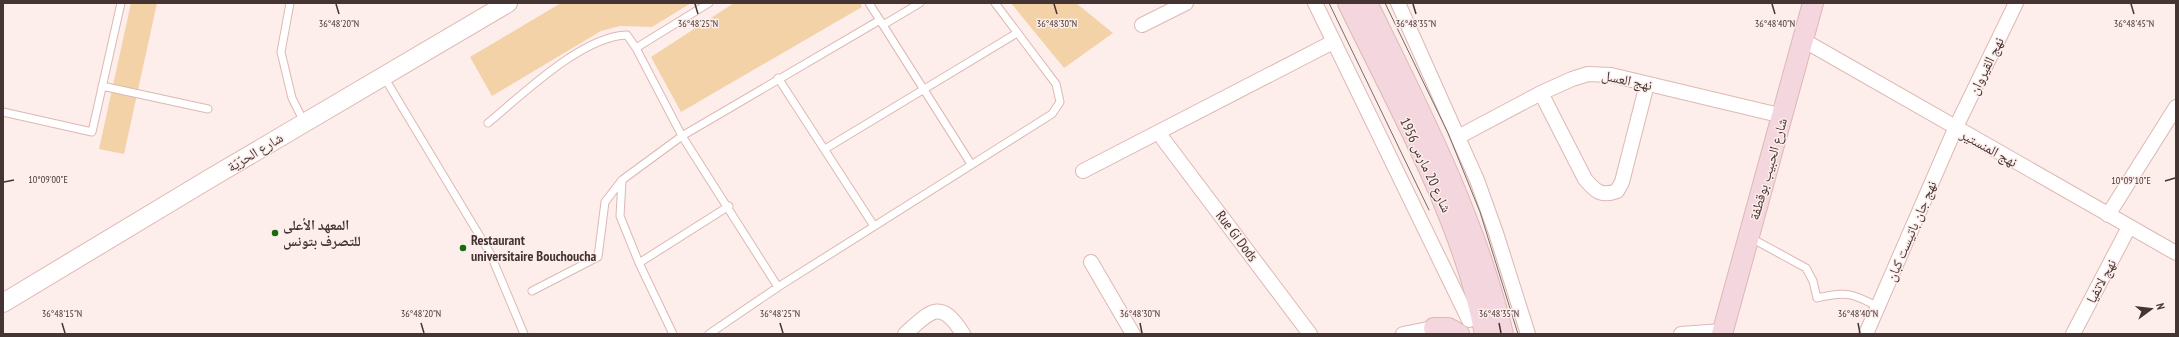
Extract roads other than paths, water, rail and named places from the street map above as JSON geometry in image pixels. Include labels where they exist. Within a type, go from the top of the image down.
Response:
[{"type":"main road","name":"شارع 20 مارس 1956","points":[[1348,3],[1443,201],[1459,243],[1479,324]]},
{"type":"main road","name":"شارع 20 مارس 1956","points":[[1367,3],[1453,181],[1468,219],[1479,324]]},
{"type":"main road","name":"شارع الحبيب بوقطفة","points":[[1722,332],[1783,116],[1803,40],[1810,4]]},
{"type":"main road","name":"شارع 20 مارس 1956","points":[[1479,324],[1503,334]]},
{"type":"main road","points":[[1434,328],[1448,328],[1479,324]]},
{"type":"street","name":"شارع الحرّيّة","points":[[3,303],[508,3]]},
{"type":"street","points":[[1142,25],[1186,3]]},
{"type":"street","name":"شارع 20 مارس 1956","points":[[1315,3],[1417,209],[1479,324]]},
{"type":"street","points":[[1398,3],[1458,137],[1489,213],[1528,334]]},
{"type":"street","name":"نهج القيروان","points":[[1955,129],[2016,3]]},
{"type":"street","name":"نهج المنستير","points":[[1803,40],[1955,129],[2176,253]]},
{"type":"street","points":[[1083,171],[1333,42]]},
{"type":"street","name":"نهج العسل","points":[[1458,137],[1541,93],[1588,74],[1611,75],[1783,116]]},
{"type":"street","points":[[1541,93],[1585,179],[1594,190],[1606,194],[1617,191],[1622,182],[1647,84]]},
{"type":"street","points":[[2108,215],[2176,107]]},
{"type":"street","name":"نهج جان باتيست كبان","points":[[1866,334],[1955,129]]},
{"type":"street","name":"Rue Gi Dods","points":[[1163,139],[1310,334]]},
{"type":"street","name":"نهج لاتفيا","points":[[2073,334],[2129,227]]},
{"type":"street","points":[[1091,262],[1133,334]]},
{"type":"street","points":[[905,334],[926,314],[937,311],[946,313],[963,334]]},
{"type":"street","points":[[1403,334],[1434,328]]},
{"type":"street","points":[[1681,334],[1722,332]]},
{"type":"lane","points":[[3,112],[92,132],[121,3]]},
{"type":"lane","points":[[290,3],[281,52],[292,98],[304,123]]},
{"type":"lane","points":[[636,48],[709,3]]},
{"type":"lane","points":[[869,3],[971,164]]},
{"type":"lane","points":[[532,290],[598,257],[605,202],[622,180],[682,136],[778,78],[920,3]]},
{"type":"lane","points":[[709,334],[778,287],[1052,114],[1060,102],[1056,84],[995,3]]},
{"type":"lane","points":[[825,149],[1017,32]]},
{"type":"lane","points":[[488,123],[545,76],[599,42],[615,36],[627,36],[636,48],[682,136],[728,206],[778,287]]},
{"type":"lane","points":[[384,77],[490,253],[524,334]]},
{"type":"lane","points":[[778,78],[874,226]]},
{"type":"lane","points":[[102,86],[208,110]]},
{"type":"lane","points":[[622,180],[620,216],[639,263],[673,334]]},
{"type":"lane","points":[[639,263],[728,206]]},
{"type":"lane","points":[[1749,237],[1806,268],[1813,281],[1817,298],[1836,293],[1852,294],[1878,307]]},
{"type":"lane","points":[[665,317],[668,334]]},
{"type":"tram line","points":[[1329,3],[1429,210]]},
{"type":"tram line","points":[[1385,3],[1448,133],[1480,212],[1518,334]]},
{"type":"place","name":"المعهد الأعلى للتصرف بتونس","points":[[275,233]]},
{"type":"place","name":"Restaurant universitaire Bouchoucha","points":[[463,248]]}]
